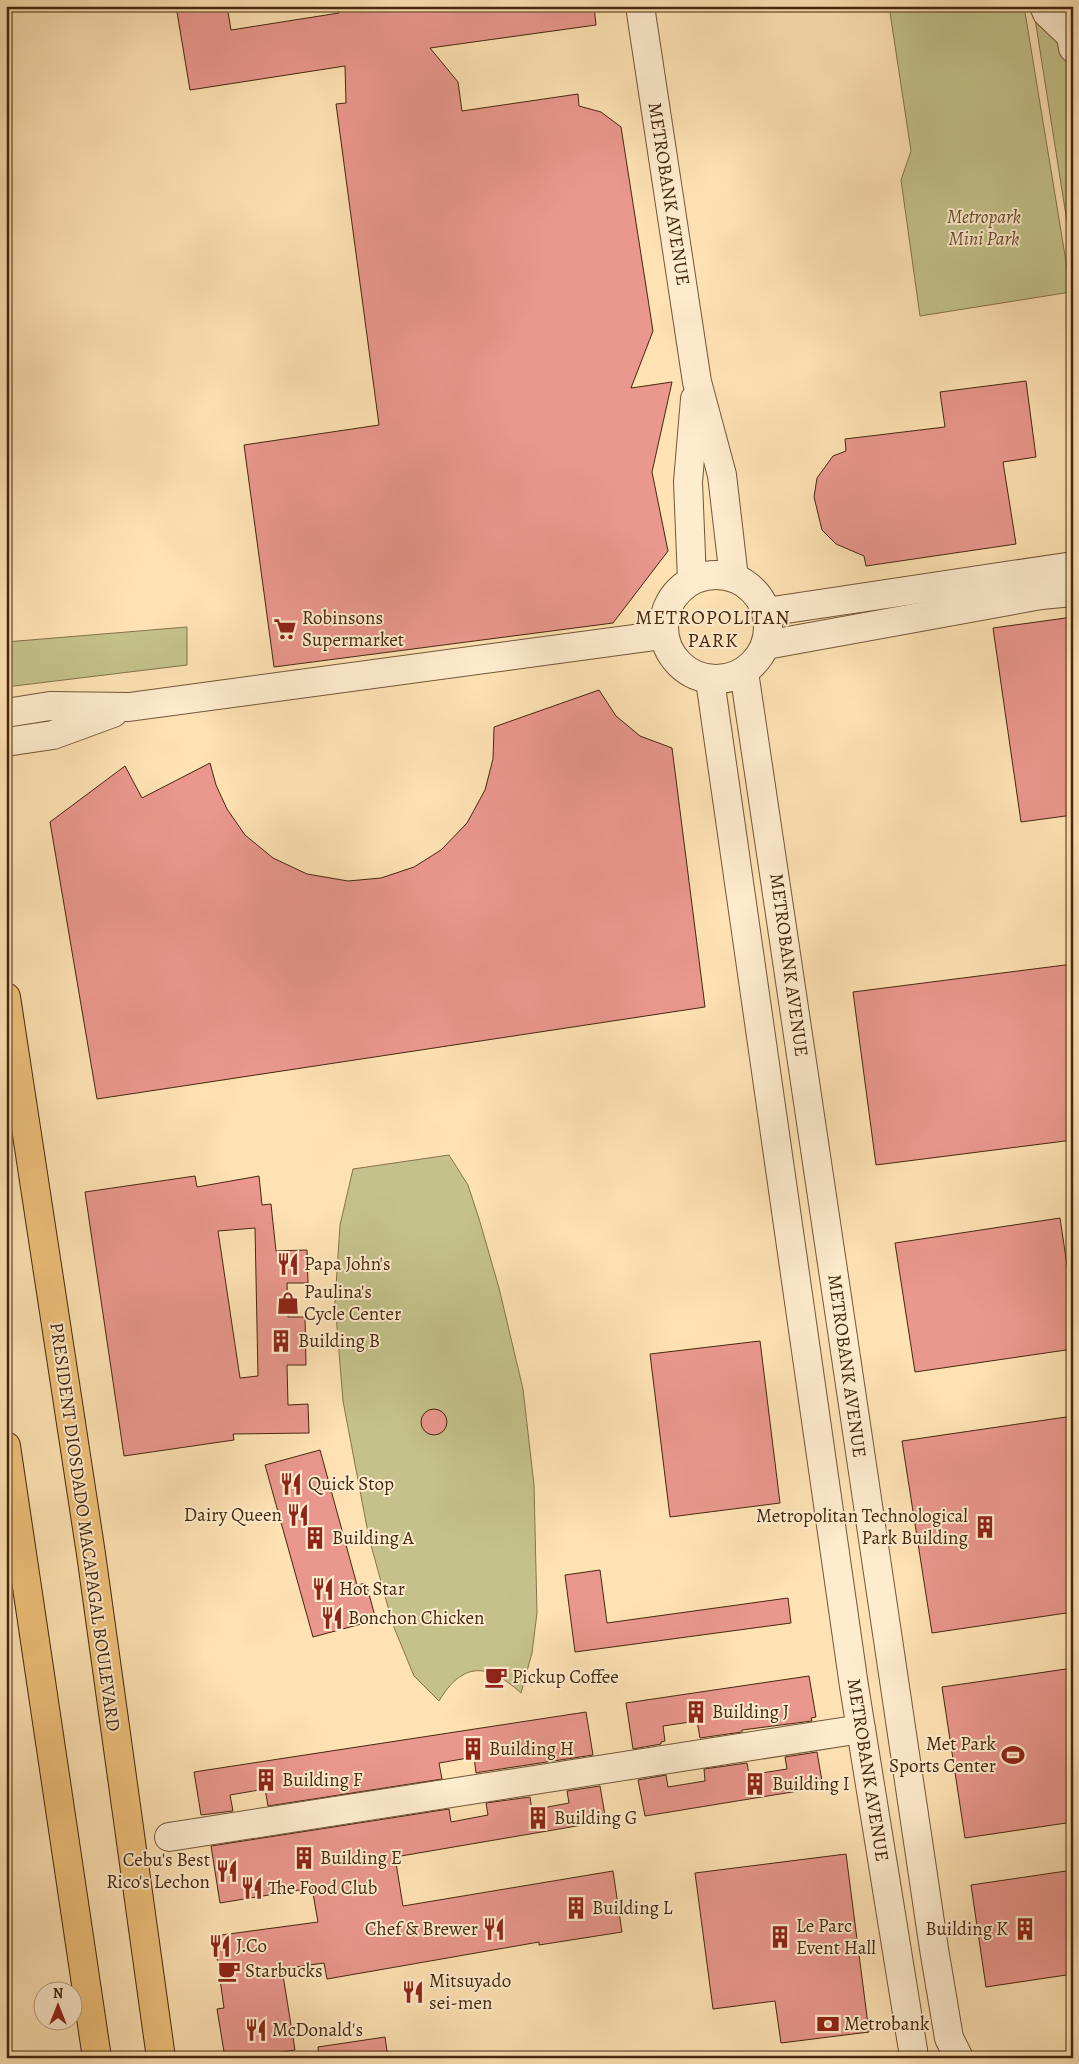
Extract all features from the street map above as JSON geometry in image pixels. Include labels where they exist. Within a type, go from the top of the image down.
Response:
[{"type":"main road","name":"PRESIDENT DIOSDADO MACAPAGAL BOULEVARD","points":[[6,997],[91,1554],[161,2058]]},
{"type":"main road","points":[[6,1446],[97,2058]]},
{"type":"street","name":"METROBANK AVENUE","points":[[640,6],[697,382],[722,475],[734,578]]},
{"type":"street","points":[[1044,6],[1047,13],[1072,39]]},
{"type":"street","name":"METROBANK AVENUE","points":[[692,580],[688,482],[697,382]]},
{"type":"street","points":[[766,612],[1073,566]]},
{"type":"street","points":[[720,575],[734,578],[748,586],[759,597],[766,612],[769,628],[766,645],[757,660],[744,672],[728,678],[710,680],[693,675],[679,665],[669,651],[663,635],[664,619],[669,603],[679,590],[692,580],[720,575]]},
{"type":"street","points":[[766,645],[1041,595],[1073,592]]},
{"type":"street","points":[[6,713],[50,706],[129,707],[663,635]]},
{"type":"street","name":"METROBANK AVENUE","points":[[744,672],[934,1949],[949,2038],[959,2058]]},
{"type":"street","name":"METROBANK AVENUE","points":[[710,680],[764,1071],[861,1729],[913,2050],[912,2058]]},
{"type":"street","points":[[6,742],[53,735],[129,707]]},
{"type":"street","points":[[170,1837],[861,1729]]},
{"type":"green space","name":"Metropark Mini Park","points":[[889,6],[1024,6],[1071,292],[920,316],[901,180],[911,151]]},
{"type":"green space","points":[[1033,6],[1073,6],[1073,260]]},
{"type":"green space","points":[[187,627],[187,665],[6,687],[6,642]]},
{"type":"green space","points":[[449,1155],[468,1185],[480,1222],[499,1288],[523,1389],[534,1485],[537,1613],[532,1653],[521,1693],[498,1676],[477,1671],[467,1673],[457,1679],[439,1701],[414,1676],[393,1625],[369,1538],[343,1401],[335,1302],[340,1225],[353,1169]]},
{"type":"building","points":[[176,6],[227,6],[231,30],[339,13],[338,6],[594,6],[596,25],[430,48],[458,82],[462,111],[578,94],[579,106],[601,112],[621,127],[653,331],[631,388],[672,382],[652,472],[668,551],[613,623],[274,667],[244,445],[379,425],[336,104],[346,103],[345,66],[190,90]]},
{"type":"building","points":[[1026,381],[1036,457],[1003,462],[1016,544],[866,566],[864,556],[836,544],[822,530],[814,497],[817,478],[833,456],[846,451],[845,439],[945,427],[940,392]]},
{"type":"building","points":[[1073,617],[1073,815],[1021,822],[993,628]]},
{"type":"building","points":[[599,690],[616,716],[640,736],[672,748],[705,1007],[97,1099],[50,822],[125,766],[142,798],[210,763],[216,785],[227,809],[245,835],[273,858],[307,874],[348,881],[381,878],[414,867],[441,850],[467,823],[485,790],[493,759],[494,727]]},
{"type":"building","points":[[1073,964],[1073,1140],[876,1165],[853,992]]},
{"type":"building","points":[[195,1176],[197,1187],[259,1176],[262,1205],[271,1204],[276,1251],[307,1250],[308,1283],[287,1283],[288,1317],[305,1317],[306,1365],[287,1365],[288,1405],[308,1404],[309,1433],[233,1434],[234,1440],[124,1456],[85,1192]],"holes":[[[255,1228],[258,1376],[240,1378],[218,1231]]]},
{"type":"building","points":[[1060,1218],[1073,1305],[1073,1349],[915,1372],[895,1243]]},
{"type":"building","points":[[760,1341],[780,1503],[670,1517],[650,1354]]},
{"type":"building","points":[[434,1409],[443,1413],[447,1422],[443,1431],[434,1435],[425,1431],[421,1422],[425,1413]]},
{"type":"building","name":"Metropolitan Technological Park Building","points":[[1073,1416],[1073,1612],[932,1633],[902,1441]]},
{"type":"building","name":"Building A","points":[[320,1450],[357,1585],[366,1583],[376,1620],[313,1637],[265,1465]]},
{"type":"building","points":[[600,1570],[607,1623],[788,1598],[791,1623],[575,1652],[565,1575]]},
{"type":"building","name":"Met Park Sports Center","points":[[1073,1668],[1073,1822],[965,1838],[942,1687]]},
{"type":"building","name":"Building J","points":[[809,1676],[816,1717],[811,1718],[812,1721],[742,1730],[742,1732],[700,1738],[697,1721],[663,1726],[665,1741],[661,1742],[661,1744],[633,1749],[626,1703]]},
{"type":"building","points":[[586,1712],[593,1755],[476,1773],[474,1757],[439,1763],[442,1779],[268,1806],[265,1789],[230,1795],[233,1811],[201,1815],[194,1772]]},
{"type":"building","name":"Building I","points":[[817,1752],[823,1787],[645,1816],[638,1780],[666,1775],[668,1787],[705,1781],[704,1769],[747,1763],[749,1775],[787,1769],[785,1757]]},
{"type":"building","points":[[600,1786],[606,1821],[395,1857],[403,1906],[613,1871],[622,1932],[539,1945],[539,1942],[327,1979],[324,1963],[282,1969],[295,2050],[247,2058],[225,2058],[217,2009],[224,2008],[214,1936],[318,1922],[312,1888],[220,1903],[211,1846],[449,1809],[451,1822],[488,1815],[486,1803],[530,1797],[532,1810],[569,1803],[567,1791]]},
{"type":"building","name":"Le Parc Event Hall","points":[[846,1854],[869,2032],[781,2043],[775,2001],[713,2009],[695,1873]]},
{"type":"building","name":"Building K","points":[[1073,1870],[1073,1974],[986,1987],[971,1885]]},
{"type":"building","points":[[385,2037],[388,2058],[319,2058],[318,2047]]},
{"type":"place","name":"Robinsons Supermarket","points":[[285,629]]},
{"type":"place","name":"Papa John's","points":[[288,1264]]},
{"type":"place","name":"Paulina's Cycle Center","points":[[288,1303]]},
{"type":"place","name":"Building B","points":[[281,1341]]},
{"type":"place","name":"Quick Stop","points":[[291,1484]]},
{"type":"place","name":"Dairy Queen","points":[[298,1515]]},
{"type":"place","name":"Metropolitan Technological Park Building","points":[[985,1527]]},
{"type":"place","name":"Building A","points":[[315,1538]]},
{"type":"place","name":"Hot Star","points":[[323,1589]]},
{"type":"place","name":"Bonchon Chicken","points":[[332,1618]]},
{"type":"place","name":"Pickup Coffee","points":[[496,1677]]},
{"type":"place","name":"Building J","points":[[696,1712]]},
{"type":"place","name":"Building H","points":[[473,1749]]},
{"type":"place","name":"Met Park Sports Center","points":[[1013,1755]]},
{"type":"place","name":"Building F","points":[[266,1780]]},
{"type":"place","name":"Building I","points":[[755,1784]]},
{"type":"place","name":"Building G","points":[[538,1818]]},
{"type":"place","name":"Building E","points":[[304,1858]]},
{"type":"place","name":"Cebu's Best Rico's Lechon","points":[[227,1871]]},
{"type":"place","name":"The Food Club","points":[[252,1888]]},
{"type":"place","name":"Building L","points":[[576,1908]]},
{"type":"place","name":"Chef & Brewer","points":[[494,1929]]},
{"type":"place","name":"Building K","points":[[1025,1929]]},
{"type":"place","name":"Le Parc Event Hall","points":[[780,1937]]},
{"type":"place","name":"J.Co","points":[[220,1946]]},
{"type":"place","name":"Starbucks","points":[[229,1971]]},
{"type":"place","name":"Mitsuyado sei-men","points":[[413,1992]]},
{"type":"place","name":"Metrobank","points":[[828,2024]]},
{"type":"place","name":"McDonald's","points":[[256,2030]]},
{"type":"district","name":"METROPOLITAN PARK","points":[[713,628]]}]
